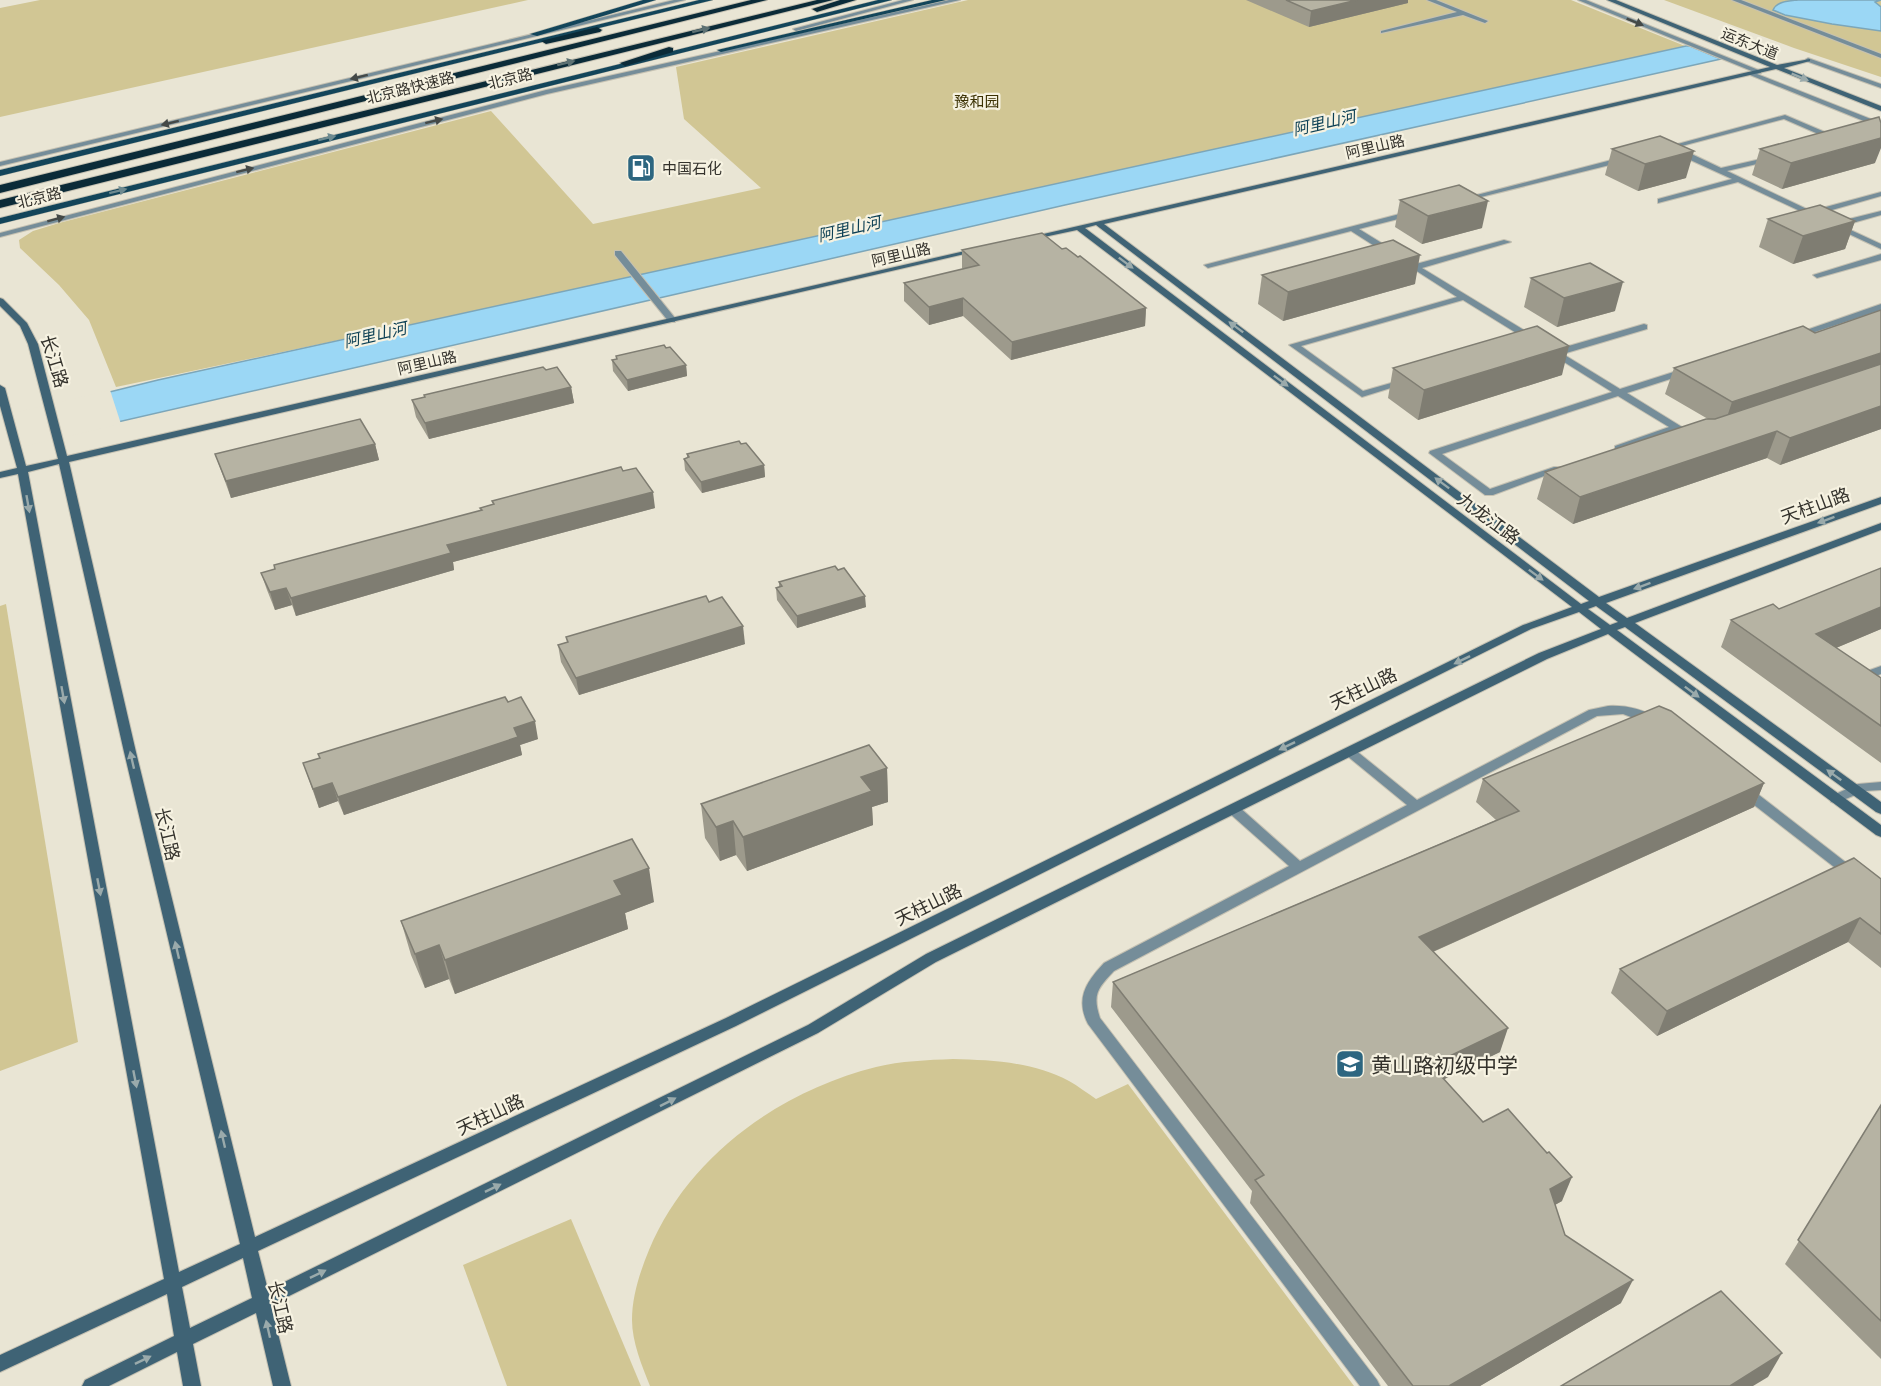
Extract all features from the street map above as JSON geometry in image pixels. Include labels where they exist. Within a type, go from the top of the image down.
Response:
[{"type":"highway","points":[[546,41],[736,0]]},
{"type":"highway","name":"北京路快速路","points":[[0,189],[762,0]]},
{"type":"highway","name":"北京路快速路","points":[[0,204],[828,0]]},
{"type":"highway","points":[[625,63],[851,0]]},
{"type":"main road","points":[[367,84],[652,0]]},
{"type":"main road","name":"北京路","points":[[0,172],[709,0]]},
{"type":"main road","name":"北京路","points":[[0,221],[625,63],[888,0]]},
{"type":"main road","points":[[515,91],[726,49],[942,0]]},
{"type":"street","name":"运东大道","points":[[1610,0],[1881,109]]},
{"type":"street","name":"运东大道","points":[[1628,0],[1881,100]]},
{"type":"street","name":"阿里山路","points":[[1022,240],[1808,60]]},
{"type":"street","name":"九龙江路","points":[[1098,223],[1598,602],[1881,809]]},
{"type":"street","name":"九龙江路","points":[[1079,227],[1609,630],[1881,832]]},
{"type":"street","name":"阿里山路","points":[[0,475],[988,248]]},
{"type":"street","name":"长江路","points":[[0,301],[24,326],[33,344],[58,437],[130,752],[282,1386]]},
{"type":"street","points":[[0,388],[21,469],[192,1386]]},
{"type":"street","name":"天柱山路","points":[[0,1364],[731,1022],[1527,627],[1881,500]]},
{"type":"street","points":[[91,1386],[813,1029],[931,958],[1543,656],[1626,622],[1881,526]]},
{"type":"lane","points":[[0,164],[682,0]]},
{"type":"lane","points":[[726,49],[910,0]]},
{"type":"lane","points":[[0,235],[546,92],[957,0]]},
{"type":"lane","points":[[1430,0],[1485,21]]},
{"type":"lane","points":[[1581,0],[1881,126]]},
{"type":"lane","points":[[1735,0],[1881,56]]},
{"type":"lane","points":[[1383,32],[1462,13]]},
{"type":"lane","points":[[1808,60],[1881,86]]},
{"type":"lane","points":[[1657,150],[1785,117],[1839,140],[1828,142]]},
{"type":"lane","points":[[1669,147],[1881,247]]},
{"type":"lane","points":[[1720,171],[1785,154]]},
{"type":"lane","points":[[1454,202],[1635,156]]},
{"type":"lane","points":[[1661,201],[1738,180]]},
{"type":"lane","points":[[1810,214],[1881,194]]},
{"type":"lane","points":[[1208,265],[1420,211]]},
{"type":"lane","points":[[1836,226],[1881,213]]},
{"type":"lane","points":[[1352,228],[1539,343],[1527,346]]},
{"type":"lane","points":[[1415,267],[1507,242]]},
{"type":"lane","points":[[618,253],[672,320]]},
{"type":"lane","points":[[1817,276],[1881,257]]},
{"type":"lane","points":[[1417,378],[1362,394],[1294,345],[1465,297]]},
{"type":"lane","points":[[1783,339],[1881,307]]},
{"type":"lane","points":[[1644,327],[1551,351],[1701,442]]},
{"type":"lane","points":[[1566,466],[1489,493],[1434,453],[1696,368]]},
{"type":"lane","points":[[1611,451],[1677,428]]},
{"type":"lane","points":[[1856,680],[1881,670]]},
{"type":"lane","points":[[1371,1386],[1093,1020],[1087,1002],[1092,984],[1109,967],[1604,710],[1613,708],[1636,713],[1668,730]]},
{"type":"lane","points":[[1350,752],[1417,806]]},
{"type":"lane","points":[[1737,784],[1863,882]]},
{"type":"lane","points":[[1836,799],[1863,787],[1881,786]]},
{"type":"lane","points":[[1233,809],[1300,868]]},
{"type":"green space","points":[[40,0],[528,0],[0,117],[0,8]]},
{"type":"green space","name":"豫和园","points":[[968,0],[1571,0],[1685,46],[1097,178],[116,387],[89,320],[59,285],[20,248],[19,240],[33,231],[59,223],[491,111],[593,224],[761,188],[684,119],[676,67]]},
{"type":"green space","points":[[1664,0],[1881,0],[1881,77],[1794,48]]},
{"type":"green space","points":[[6,604],[78,1042],[0,1071],[0,606]]},
{"type":"green space","points":[[953,1059],[998,1061],[1042,1070],[1069,1081],[1096,1099],[1128,1084],[1354,1386],[650,1386],[638,1354],[632,1328],[633,1302],[649,1250],[666,1216],[687,1185],[741,1132],[806,1092],[876,1067],[895,1063]]},
{"type":"green space","points":[[571,1219],[641,1386],[507,1386],[463,1265]]},
{"type":"water","points":[[1798,0],[1881,0],[1875,2],[1881,7],[1881,31],[1785,15],[1773,10],[1780,3]]},
{"type":"water","name":"阿里山河","points":[[1686,46],[1721,59],[1065,205],[0,449],[0,419],[158,380]]},
{"type":"pier","points":[[110,390],[121,424],[0,452],[0,416]]},
{"type":"building","points":[[1286,0],[1357,0],[1311,11]]},
{"type":"building","points":[[1879,117],[1881,138],[1791,163],[1760,149]]},
{"type":"building","points":[[1660,136],[1694,151],[1645,164],[1612,149]]},
{"type":"building","points":[[1459,185],[1488,201],[1428,216],[1400,200]]},
{"type":"building","points":[[1820,205],[1855,221],[1803,236],[1768,219]]},
{"type":"building","points":[[1042,233],[1062,249],[1066,248],[1078,257],[1080,256],[1146,308],[1012,342],[963,298],[929,307],[904,283],[979,265],[962,250]]},
{"type":"building","points":[[1393,240],[1420,255],[1288,292],[1262,275]]},
{"type":"building","points":[[1590,263],[1623,282],[1564,298],[1531,278]]},
{"type":"building","points":[[1881,310],[1881,353],[1732,402],[1674,368],[1803,326],[1815,333]]},
{"type":"building","points":[[1537,326],[1569,346],[1424,390],[1393,368]]},
{"type":"building","points":[[664,345],[666,348],[670,347],[686,365],[627,380],[612,360],[617,359],[616,356]]},
{"type":"building","points":[[1881,364],[1881,406],[1790,438],[1777,431],[1580,497],[1545,472],[1706,419],[1715,419]]},
{"type":"building","points":[[543,367],[546,370],[557,367],[571,387],[425,423],[412,400],[425,397],[424,395]]},
{"type":"building","points":[[360,419],[375,444],[226,481],[215,454]]},
{"type":"building","points":[[739,441],[741,444],[746,443],[764,465],[701,482],[684,459],[689,457],[687,454]]},
{"type":"building","points":[[621,467],[623,471],[636,468],[653,492],[447,545],[451,553],[291,598],[286,588],[270,592],[261,573],[275,569],[274,565],[482,510],[480,508],[494,504],[492,501]]},
{"type":"building","points":[[835,566],[838,570],[844,568],[865,596],[797,616],[776,588],[782,586],[779,582]]},
{"type":"building","points":[[1881,568],[1881,607],[1816,634],[1881,678],[1881,726],[1731,620],[1773,604],[1779,609]]},
{"type":"building","points":[[706,596],[709,602],[722,597],[743,626],[576,678],[558,645],[568,642],[566,637]]},
{"type":"building","points":[[505,697],[508,702],[521,697],[535,721],[514,728],[518,737],[338,797],[332,783],[313,789],[303,763],[320,758],[318,754]]},
{"type":"building","points":[[1659,706],[1671,711],[1764,783],[1419,937],[1508,1028],[1431,1065],[1483,1122],[1508,1109],[1547,1153],[1549,1152],[1572,1177],[1550,1189],[1565,1235],[1633,1280],[1449,1386],[1413,1386],[1255,1180],[1264,1175],[1113,982],[1519,811],[1483,779]]},
{"type":"building","points":[[869,745],[887,768],[861,777],[872,791],[743,837],[733,821],[716,827],[701,804]]},
{"type":"building","points":[[632,839],[649,868],[614,881],[622,895],[445,960],[439,945],[415,954],[401,921]]},
{"type":"building","points":[[1854,858],[1881,879],[1881,934],[1860,918],[1667,1011],[1620,969]]},
{"type":"building","points":[[1881,1105],[1881,1321],[1798,1240]]},
{"type":"building","points":[[1721,1291],[1782,1353],[1730,1386],[1561,1386]]},
{"type":"place","name":"中国石化","points":[[641,168]]},
{"type":"place","name":"黄山路初级中学","points":[[1350,1064]]}]
